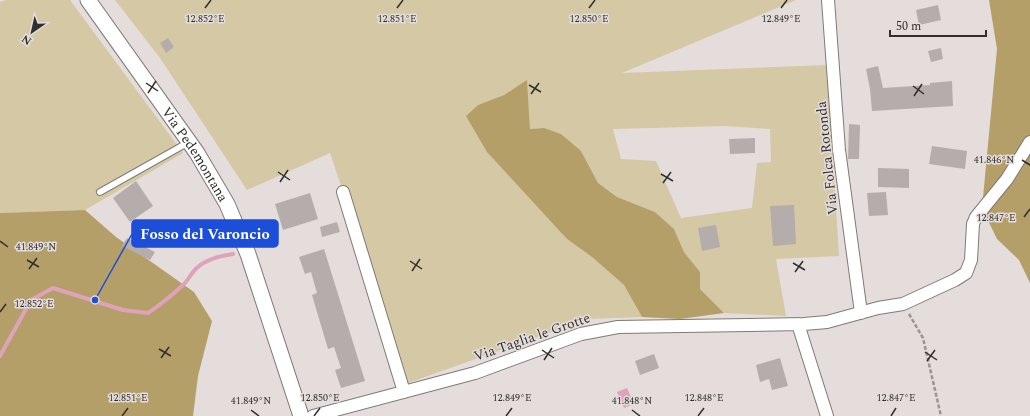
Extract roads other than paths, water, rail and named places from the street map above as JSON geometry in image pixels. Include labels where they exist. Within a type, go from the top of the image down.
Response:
[{"type":"street","name":"Via Pedemontana","points":[[88,0],[189,142],[216,185],[240,233],[301,416]]},
{"type":"street","name":"Via Folca Rotonda","points":[[828,0],[839,150],[862,313]]},
{"type":"street","name":"Via Taglia le Grotte","points":[[313,416],[475,373],[581,334],[599,330],[618,327],[798,324],[826,322],[878,308],[903,304],[955,280],[966,273],[971,260],[973,224],[976,217],[1006,179],[1030,142]]},
{"type":"street","points":[[343,192],[404,392]]},
{"type":"street","points":[[798,324],[827,416]]},
{"type":"lane","points":[[100,192],[189,142]]},
{"type":"waterway","points":[[0,356],[31,300],[53,288],[123,310],[148,313],[184,284],[201,264],[217,257],[233,254]]},
{"type":"place","name":"Fosso del Varoncio","points":[[95,300]]}]
